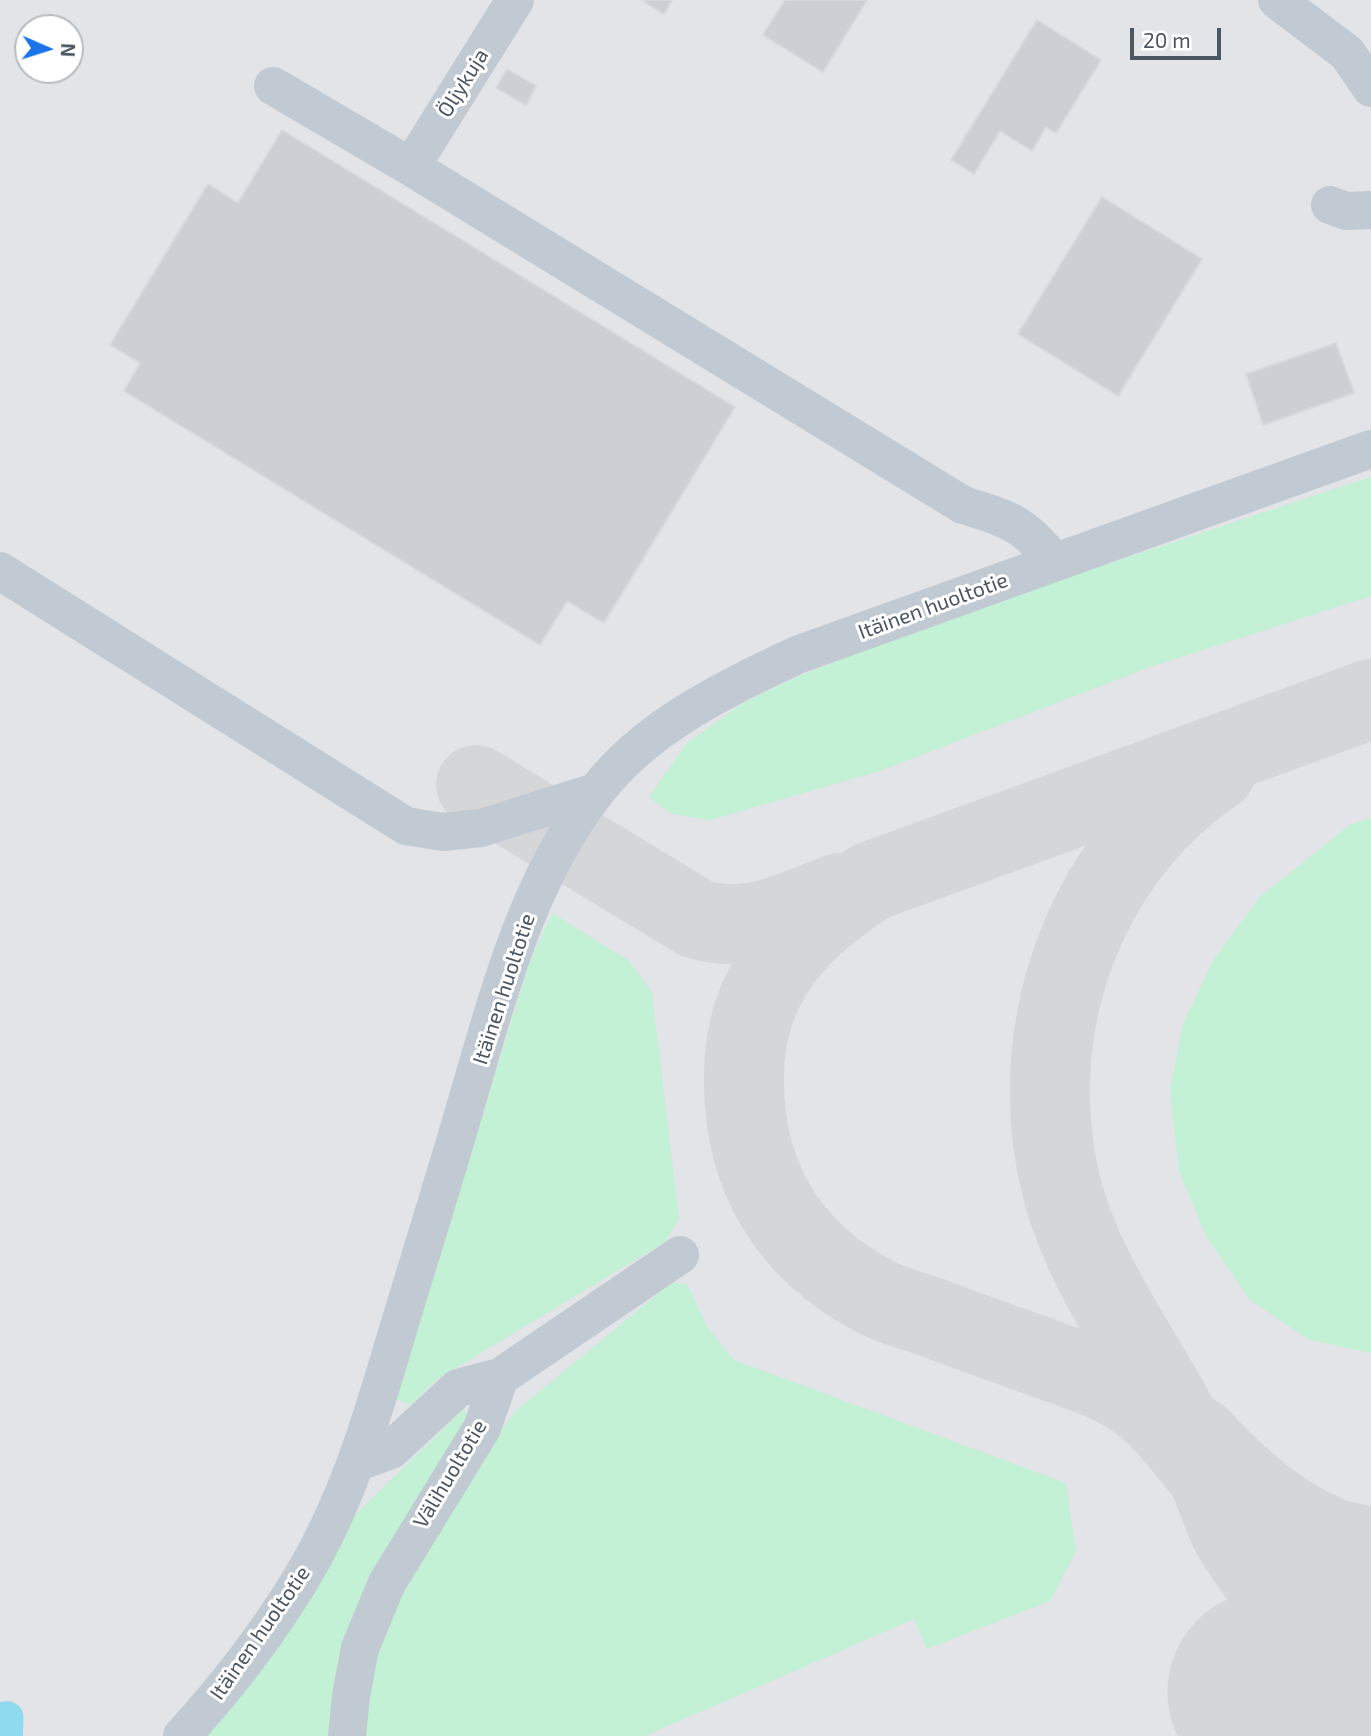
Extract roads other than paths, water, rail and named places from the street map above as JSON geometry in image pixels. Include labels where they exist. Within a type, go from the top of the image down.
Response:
[{"type":"lane","name":"Öljykuja","points":[[411,167],[515,0]]},
{"type":"lane","points":[[1277,0],[1347,53],[1371,88]]},
{"type":"lane","points":[[273,86],[411,167],[963,505],[1006,519],[1031,533],[1055,562]]},
{"type":"lane","points":[[1330,205],[1346,211],[1371,210]]},
{"type":"lane","name":"Itäinen huoltotie","points":[[182,1736],[216,1699],[300,1581],[356,1463],[510,956],[543,878],[595,792],[619,766],[652,739],[722,690],[797,655],[1371,449]]},
{"type":"lane","points":[[0,570],[406,826],[443,832],[481,828],[595,792]]},
{"type":"lane","points":[[356,1463],[391,1450],[458,1388],[500,1377],[680,1255]]},
{"type":"lane","name":"Välihuoltotie","points":[[347,1736],[360,1648],[387,1583],[482,1428],[500,1377]]},
{"type":"water","points":[[9,1701],[22,1710],[23,1736],[0,1736],[0,1702]]}]
